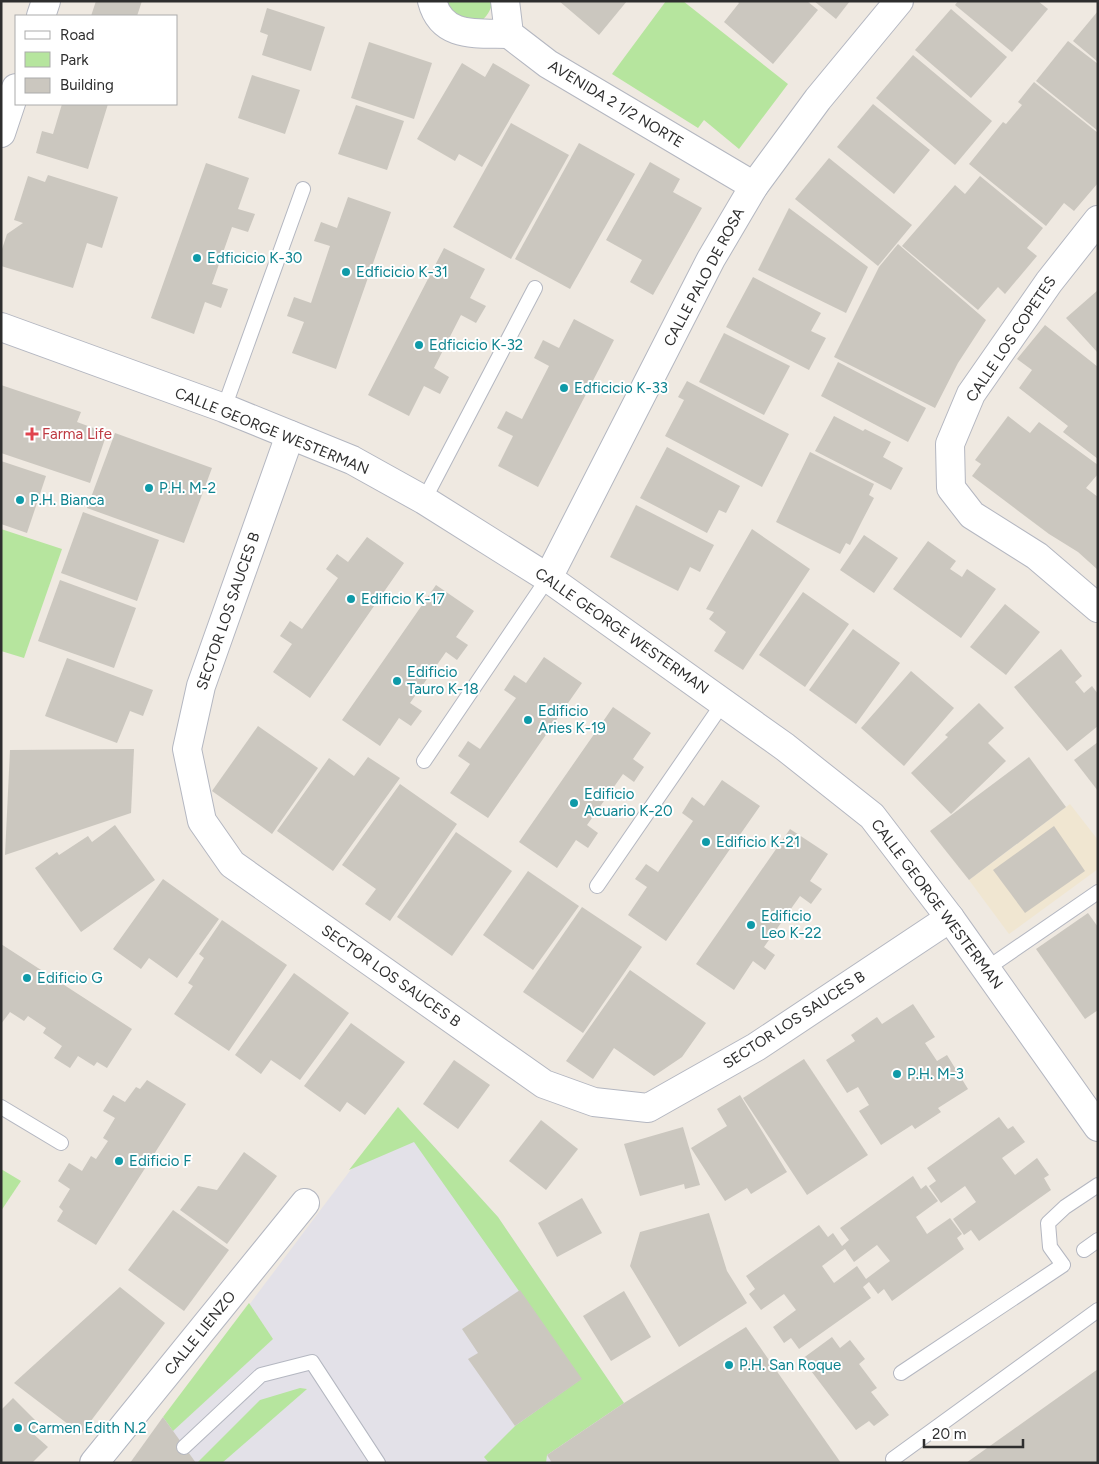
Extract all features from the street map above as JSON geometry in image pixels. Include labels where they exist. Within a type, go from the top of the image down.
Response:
[{"type":"street","points":[[41,15],[46,1]]},
{"type":"street","points":[[432,1],[435,11],[444,23],[457,31],[472,34],[509,34],[504,1]]},
{"type":"street","name":"CALLE PALO DE ROSA","points":[[548,578],[711,260],[754,186],[818,99],[899,1]]},
{"type":"street","name":"AVENIDA 2 1/2 NORTE","points":[[509,34],[548,64],[754,186]]},
{"type":"street","points":[[1,133],[15,91]]},
{"type":"street","name":"CALLE LOS COPETES","points":[[1098,220],[1049,282],[971,394],[950,444],[951,488],[972,515],[1037,556],[1098,608]]},
{"type":"street","name":"CALLE GEORGE WESTERMAN","points":[[1,327],[224,408],[352,460],[424,500],[548,578],[785,747],[872,816],[950,918],[1098,1127]]},
{"type":"street","name":"SECTOR LOS SAUCES B","points":[[290,435],[201,686],[187,749],[202,821],[232,864],[544,1084],[594,1102],[648,1108],[756,1047],[950,918]]},
{"type":"street","name":"CALLE LIENZO","points":[[94,1463],[305,1203]]},
{"type":"lane","points":[[224,408],[303,189]]},
{"type":"lane","points":[[424,500],[535,288]]},
{"type":"lane","points":[[424,761],[548,578]]},
{"type":"lane","points":[[597,886],[723,703]]},
{"type":"lane","points":[[986,969],[1098,892]]},
{"type":"lane","points":[[1,1107],[61,1143]]},
{"type":"lane","points":[[901,1373],[1063,1265],[1050,1247],[1048,1224],[1065,1207],[1098,1185]]},
{"type":"lane","points":[[1084,1250],[1098,1240]]},
{"type":"lane","points":[[893,1459],[1098,1310]]},
{"type":"lane","points":[[184,1447],[261,1375],[312,1362],[378,1463]]},
{"type":"shaded area","points":[[1070,804],[1098,840],[1098,869],[1009,934],[969,880]]},
{"type":"shaded area","points":[[398,1107],[498,1217],[624,1403],[547,1455],[552,1463],[130,1463]]},
{"type":"green space","points":[[436,1],[493,1],[486,16],[473,26]]},
{"type":"green space","points":[[666,1],[683,1],[788,84],[739,149],[704,120],[698,128],[612,74]]},
{"type":"green space","points":[[1,529],[62,549],[24,658],[1,651]]},
{"type":"green space","points":[[398,1107],[498,1217],[624,1403],[547,1455],[546,1463],[489,1463],[484,1457],[515,1426],[581,1379],[414,1142],[349,1170]]},
{"type":"green space","points":[[1,1169],[21,1181],[1,1211]]},
{"type":"green space","points":[[249,1303],[273,1339],[173,1431],[163,1417]]},
{"type":"green space","points":[[300,1388],[307,1389],[222,1463],[197,1463],[260,1400]]},
{"type":"building","points":[[96,1],[142,1],[137,15],[91,15]]},
{"type":"building","points":[[559,1],[627,1],[599,35]]},
{"type":"building","points":[[737,1],[807,1],[818,10],[773,64],[724,22],[739,3]]},
{"type":"building","points":[[814,1],[850,1],[836,19]]},
{"type":"building","points":[[958,1],[1038,1],[1048,9],[1012,52],[955,5]]},
{"type":"building","points":[[267,8],[325,27],[311,71],[262,55],[268,35],[260,32]]},
{"type":"building","points":[[951,9],[1007,57],[971,98],[915,50]]},
{"type":"building","points":[[1098,11],[1098,62],[1073,41]]},
{"type":"building","points":[[1068,41],[1098,64],[1098,131],[1036,81]]},
{"type":"building","points":[[369,42],[432,63],[414,119],[351,98]]},
{"type":"building","points":[[913,55],[992,121],[955,165],[876,98]]},
{"type":"building","points":[[462,63],[485,77],[493,63],[530,85],[482,167],[459,154],[455,161],[417,139]]},
{"type":"building","points":[[252,75],[300,90],[285,134],[238,118]]},
{"type":"building","points":[[1034,82],[1098,133],[1098,183],[1074,211],[1064,203],[1046,226],[969,164],[1003,122],[1006,124],[1022,105],[1018,102]]},
{"type":"building","points":[[873,104],[930,150],[894,194],[837,147]]},
{"type":"building","points":[[62,105],[108,105],[88,169],[36,153],[42,131],[53,134]]},
{"type":"building","points":[[356,105],[404,121],[387,170],[338,154]]},
{"type":"building","points":[[511,123],[569,155],[511,259],[453,227]]},
{"type":"building","points":[[579,143],[635,174],[570,289],[515,259]]},
{"type":"building","points":[[829,158],[912,225],[878,266],[795,199]]},
{"type":"building","points":[[650,162],[680,179],[673,192],[702,208],[653,295],[630,282],[642,260],[606,240]]},
{"type":"building","name":"Edficicio K-30","points":[[206,163],[249,178],[238,209],[255,214],[248,232],[232,227],[212,284],[228,289],[221,308],[205,302],[194,334],[151,318]]},
{"type":"building","points":[[48,175],[118,197],[102,248],[87,243],[73,288],[1,266],[1,252],[7,234],[23,223],[14,220],[28,176],[45,182]]},
{"type":"building","points":[[980,176],[1043,228],[1027,248],[1037,256],[1005,294],[998,287],[978,310],[902,246],[955,185],[965,194]]},
{"type":"building","name":"Edficicio K-31","points":[[348,197],[391,212],[336,369],[292,353],[304,322],[287,316],[294,297],[311,303],[330,246],[314,241],[321,222],[337,228]]},
{"type":"building","points":[[789,208],[868,267],[846,313],[758,270]]},
{"type":"building","points":[[898,244],[986,320],[958,363],[935,408],[834,357],[879,267]]},
{"type":"building","name":"Edficicio K-32","points":[[444,248],[485,269],[470,298],[486,306],[476,323],[461,315],[434,368],[449,377],[440,394],[424,386],[409,416],[368,395]]},
{"type":"building","points":[[753,277],[821,313],[811,331],[826,338],[809,370],[726,327]]},
{"type":"building","points":[[1098,290],[1098,353],[1066,318]]},
{"type":"building","name":"Edficicio K-33","points":[[574,319],[614,340],[538,487],[498,466],[513,436],[497,428],[506,411],[522,419],[549,366],[534,358],[543,340],[559,348]]},
{"type":"building","points":[[1045,325],[1098,367],[1098,459],[1063,432],[1068,426],[1019,388],[1032,370],[1017,359]]},
{"type":"building","points":[[724,333],[790,366],[764,415],[699,382]]},
{"type":"building","points":[[838,362],[926,408],[908,442],[821,396]]},
{"type":"building","points":[[687,381],[789,434],[762,487],[665,436],[684,400],[678,397]]},
{"type":"building","points":[[1,385],[81,412],[77,422],[107,433],[90,483],[1,453]]},
{"type":"building","points":[[834,416],[863,431],[865,429],[891,442],[883,457],[903,468],[891,490],[815,451]]},
{"type":"building","points":[[1008,416],[1030,433],[1039,422],[1098,465],[1098,474],[1086,488],[1098,497],[1098,570],[1078,552],[1049,534],[972,476],[981,464],[975,460]]},
{"type":"building","name":"P.H. M-2","points":[[115,433],[212,468],[184,543],[87,508]]},
{"type":"building","points":[[667,447],[740,486],[726,513],[719,510],[707,533],[640,498]]},
{"type":"building","points":[[810,452],[874,484],[869,495],[874,498],[850,545],[846,543],[840,554],[776,522]]},
{"type":"building","name":"P.H. Bianca","points":[[1,461],[46,476],[27,533],[1,524]]},
{"type":"building","points":[[636,505],[714,545],[700,572],[690,567],[678,591],[610,557]]},
{"type":"building","points":[[83,512],[159,540],[137,601],[61,573]]},
{"type":"building","points":[[752,529],[810,569],[743,670],[714,651],[726,632],[709,619],[714,612],[706,609]]},
{"type":"building","points":[[864,535],[898,558],[874,593],[840,570]]},
{"type":"building","name":"Edificio K-17","points":[[367,537],[404,563],[310,698],[273,672],[292,644],[280,636],[290,621],[302,629],[338,578],[326,569],[337,554],[348,562]]},
{"type":"building","points":[[928,541],[956,561],[950,569],[962,577],[967,569],[996,589],[961,638],[893,589]]},
{"type":"building","points":[[60,580],[136,608],[114,668],[38,641]]},
{"type":"building","name":"Edificio Tauro K-18","points":[[436,585],[474,611],[456,637],[468,645],[457,660],[446,652],[410,703],[422,711],[411,726],[399,718],[380,746],[342,720]]},
{"type":"building","points":[[803,592],[849,624],[805,687],[759,655]]},
{"type":"building","points":[[1005,604],[1040,632],[1006,675],[970,647]]},
{"type":"building","points":[[853,629],[900,663],[856,724],[809,690]]},
{"type":"building","points":[[1061,649],[1082,676],[1075,682],[1084,693],[1092,686],[1098,694],[1098,726],[1067,751],[1014,687]]},
{"type":"building","name":"Edificio Aries K-19","points":[[544,657],[582,683],[488,818],[450,793],[470,764],[458,756],[468,741],[480,749],[516,698],[504,690],[514,675],[526,683]]},
{"type":"building","points":[[67,658],[153,690],[143,716],[130,711],[117,743],[45,716]]},
{"type":"building","points":[[911,671],[954,708],[904,766],[861,728]]},
{"type":"building","points":[[979,703],[1004,728],[988,743],[1006,761],[951,814],[911,773],[948,737],[945,735]]},
{"type":"building","name":"Edificio Acuario K-20","points":[[613,707],[651,733],[633,759],[644,767],[634,782],[623,774],[587,825],[598,833],[588,848],[576,840],[557,868],[519,842]]},
{"type":"building","points":[[258,726],[318,768],[272,834],[212,791]]},
{"type":"building","points":[[1098,742],[1098,791],[1074,760]]},
{"type":"building","points":[[134,749],[131,813],[5,855],[10,750]]},
{"type":"building","points":[[368,757],[400,778],[333,871],[277,831],[329,758],[354,776]]},
{"type":"building","points":[[1029,757],[1066,807],[969,880],[930,831]]},
{"type":"building","name":"Edificio K-21","points":[[722,780],[760,806],[666,941],[628,915],[647,887],[635,879],[646,864],[658,872],[693,821],[682,813],[692,797],[704,806]]},
{"type":"building","points":[[400,784],[457,824],[390,921],[365,904],[376,889],[342,865]]},
{"type":"building","points":[[115,825],[155,880],[81,932],[35,868],[57,852],[59,855],[88,836],[92,842]]},
{"type":"building","points":[[1054,826],[1085,871],[1025,913],[993,870]]},
{"type":"building","name":"Edificio Leo K-22","points":[[790,829],[828,854],[810,881],[822,889],[811,904],[800,896],[764,947],[775,955],[765,970],[753,961],[734,990],[696,964]]},
{"type":"building","points":[[456,832],[512,871],[452,956],[397,917]]},
{"type":"building","points":[[528,871],[579,906],[533,970],[483,935]]},
{"type":"building","points":[[163,879],[219,919],[177,978],[149,958],[141,969],[113,949]]},
{"type":"building","points":[[582,907],[642,947],[583,1033],[523,992]]},
{"type":"building","points":[[1088,913],[1098,927],[1098,1010],[1085,1019],[1036,949]]},
{"type":"building","points":[[222,920],[287,965],[229,1051],[174,1014],[193,986],[188,983],[204,958],[199,954]]},
{"type":"building","name":"Edificio G","points":[[1,944],[132,1029],[107,1068],[97,1062],[94,1066],[78,1056],[70,1068],[54,1058],[62,1046],[43,1033],[46,1028],[28,1016],[24,1021],[10,1012],[1,1024]]},
{"type":"building","points":[[630,970],[706,1023],[682,1057],[654,1076],[614,1048],[593,1079],[566,1061]]},
{"type":"building","points":[[294,973],[349,1013],[300,1080],[271,1060],[261,1074],[235,1055]]},
{"type":"building","name":"P.H. M-3","points":[[913,1004],[935,1037],[925,1043],[937,1061],[947,1055],[968,1089],[938,1108],[941,1112],[915,1129],[912,1125],[881,1145],[859,1111],[869,1105],[858,1087],[847,1093],[826,1060],[855,1041],[851,1035],[877,1017],[882,1024]]},
{"type":"building","points":[[351,1023],[405,1062],[365,1115],[347,1102],[340,1112],[304,1086]]},
{"type":"building","points":[[804,1059],[868,1155],[807,1195],[743,1098]]},
{"type":"building","points":[[454,1060],[490,1085],[458,1129],[423,1104]]},
{"type":"building","name":"Edificio F","points":[[147,1080],[186,1104],[96,1245],[57,1221],[63,1211],[59,1207],[70,1189],[58,1181],[69,1163],[82,1171],[91,1156],[96,1159],[108,1141],[103,1138],[115,1118],[103,1111],[113,1095],[125,1102],[136,1087],[140,1089]]},
{"type":"building","points":[[740,1095],[787,1172],[751,1194],[747,1188],[725,1201],[691,1148],[727,1126],[717,1109]]},
{"type":"building","points":[[999,1117],[1008,1129],[1013,1126],[1025,1142],[1002,1158],[1015,1175],[1037,1158],[1049,1175],[1044,1178],[1051,1190],[979,1241],[971,1230],[964,1235],[953,1219],[976,1202],[965,1186],[941,1203],[929,1186],[936,1181],[927,1168]]},
{"type":"building","points":[[541,1120],[578,1149],[546,1190],[509,1161]]},
{"type":"building","points":[[683,1127],[700,1185],[685,1189],[684,1184],[640,1196],[624,1144]]},
{"type":"building","points":[[244,1152],[277,1176],[227,1244],[180,1210],[198,1186],[217,1190]]},
{"type":"building","points":[[913,1176],[921,1189],[926,1185],[938,1201],[916,1217],[927,1234],[950,1218],[962,1234],[957,1238],[964,1249],[892,1301],[884,1289],[878,1294],[869,1282],[863,1287],[871,1298],[799,1349],[791,1338],[784,1343],[773,1327],[796,1310],[784,1294],[761,1310],[749,1294],[755,1289],[746,1276],[819,1225],[828,1237],[833,1233],[842,1246],[849,1240],[840,1228]],"holes":[[[877,1245],[890,1261],[866,1279],[857,1266],[834,1283],[822,1266],[845,1249],[854,1262]]]},
{"type":"building","points":[[582,1198],[602,1233],[557,1257],[538,1223]]},
{"type":"building","points":[[173,1210],[229,1250],[184,1311],[128,1270]]},
{"type":"building","points":[[709,1213],[727,1271],[747,1303],[679,1347],[630,1266],[640,1232]]},
{"type":"building","points":[[120,1287],[165,1323],[81,1434],[14,1383]]},
{"type":"building","points":[[520,1290],[582,1379],[515,1426],[468,1359],[478,1353],[462,1329]]},
{"type":"building","points":[[624,1291],[651,1337],[611,1361],[583,1316]]},
{"type":"building","name":"P.H. San Roque","points":[[746,1327],[841,1463],[552,1463],[547,1455],[624,1403]]},
{"type":"building","points":[[832,1337],[840,1348],[850,1340],[865,1359],[859,1364],[877,1388],[871,1392],[889,1415],[874,1426],[869,1421],[856,1430],[802,1359]]},
{"type":"building","points":[[1098,1369],[1098,1463],[966,1463]]},
{"type":"building","name":"Carmen Edith N.2","points":[[13,1398],[39,1424],[31,1432],[48,1447],[32,1463],[1,1463],[1,1410]]},
{"type":"building","points":[[163,1417],[196,1463],[130,1463]]},
{"type":"place","name":"Edficicio K-30","points":[[197,258]]},
{"type":"place","name":"Edficicio K-31","points":[[346,272]]},
{"type":"place","name":"Edficicio K-32","points":[[419,345]]},
{"type":"place","name":"Edficicio K-33","points":[[564,388]]},
{"type":"place","name":"Farma Life","points":[[32,434]]},
{"type":"place","name":"P.H. M-2","points":[[149,488]]},
{"type":"place","name":"P.H. Bianca","points":[[20,500]]},
{"type":"place","name":"Edificio K-17","points":[[351,599]]},
{"type":"place","name":"Edificio Tauro K-18","points":[[397,681]]},
{"type":"place","name":"Edificio Aries K-19","points":[[528,720]]},
{"type":"place","name":"Edificio Acuario K-20","points":[[574,803]]},
{"type":"place","name":"Edificio K-21","points":[[706,842]]},
{"type":"place","name":"Edificio Leo K-22","points":[[751,925]]},
{"type":"place","name":"Edificio G","points":[[27,978]]},
{"type":"place","name":"P.H. M-3","points":[[897,1074]]},
{"type":"place","name":"Edificio F","points":[[119,1161]]},
{"type":"place","name":"P.H. San Roque","points":[[729,1365]]},
{"type":"place","name":"Carmen Edith N.2","points":[[18,1428]]}]
